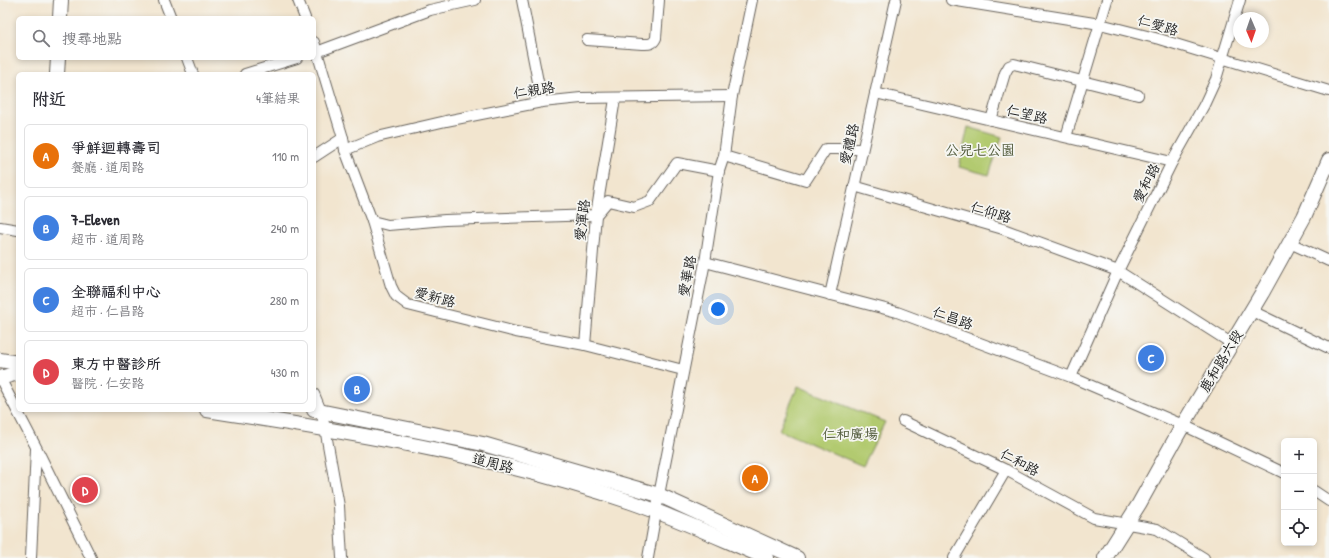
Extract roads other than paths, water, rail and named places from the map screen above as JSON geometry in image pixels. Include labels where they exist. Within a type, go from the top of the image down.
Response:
[{"type":"main road","points":[[60,16],[61,0]]},
{"type":"main road","points":[[57,72],[58,60]]},
{"type":"main road","name":"鹿和路六段","points":[[1105,558],[1139,504],[1231,343],[1252,311],[1304,217],[1329,161]]},
{"type":"main road","points":[[0,360],[16,362]]},
{"type":"main road","points":[[0,378],[16,374]]},
{"type":"main road","points":[[0,378],[16,381]]},
{"type":"main road","name":"道周路","points":[[317,410],[483,444],[659,495],[797,558]]},
{"type":"main road","name":"道周路","points":[[220,412],[325,428],[474,458],[560,480],[631,502],[767,558]]},
{"type":"street","points":[[164,0],[170,16]]},
{"type":"street","points":[[298,0],[304,16]]},
{"type":"street","points":[[316,49],[430,10],[475,0]]},
{"type":"street","points":[[522,0],[542,102]]},
{"type":"street","points":[[587,40],[642,44],[650,44],[654,42],[656,38],[659,0]]},
{"type":"street","name":"愛華路","points":[[648,558],[724,156],[732,96],[752,0]]},
{"type":"street","name":"愛禮路","points":[[830,295],[896,0]]},
{"type":"street","name":"仁愛路","points":[[951,0],[1100,24],[1159,39],[1329,92]]},
{"type":"street","points":[[1066,137],[1107,0]]},
{"type":"street","name":"愛和路","points":[[1071,376],[1118,271],[1172,162],[1213,86],[1240,0]]},
{"type":"street","name":"愛新路","points":[[316,52],[343,138],[345,150],[372,221],[391,286],[396,296],[408,305],[516,332],[585,345],[683,370]]},
{"type":"street","points":[[188,60],[192,72]]},
{"type":"street","points":[[252,72],[290,60]]},
{"type":"street","points":[[991,120],[1005,73],[1009,66],[1014,64],[1138,95]]},
{"type":"street","name":"仁望路","points":[[875,93],[1172,162]]},
{"type":"street","name":"仁親路","points":[[345,150],[377,138],[423,126],[542,102],[581,98],[615,99],[732,96]]},
{"type":"street","name":"愛渾路","points":[[585,345],[596,215],[615,99]]},
{"type":"street","points":[[316,156],[343,138]]},
{"type":"street","points":[[724,156],[806,180],[826,150],[862,149]]},
{"type":"street","points":[[372,221],[388,225],[446,220],[596,215],[608,201],[634,207],[650,201],[677,163],[720,171]]},
{"type":"street","name":"仁仰路","points":[[854,186],[1003,229],[1118,271],[1231,343]]},
{"type":"street","points":[[0,227],[16,230]]},
{"type":"street","points":[[1290,242],[1329,261]]},
{"type":"street","name":"仁昌路","points":[[704,262],[897,312],[1071,376],[1183,425],[1281,472]]},
{"type":"street","points":[[1252,311],[1329,348]]},
{"type":"street","points":[[0,378],[16,409]]},
{"type":"street","points":[[317,410],[325,428],[339,506],[342,558]]},
{"type":"street","points":[[18,412],[91,558]]},
{"type":"street","name":"仁和路","points":[[903,421],[1006,470],[1094,518],[1157,529],[1204,558]]},
{"type":"street","points":[[31,558],[36,447]]},
{"type":"street","points":[[954,558],[1006,470]]},
{"type":"street","points":[[1317,493],[1329,500]]},
{"type":"place","name":"全聯福利中心","points":[[1151,358]]},
{"type":"place","name":"7-Eleven","points":[[357,389]]},
{"type":"place","name":"爭鮮迴轉壽司","points":[[755,478]]},
{"type":"place","name":"東方中醫診所","points":[[85,490]]},
{"type":"park label","name":"公兒七公園","points":[[980,150]]},
{"type":"park label","name":"仁和廣場","points":[[850,434]]}]
